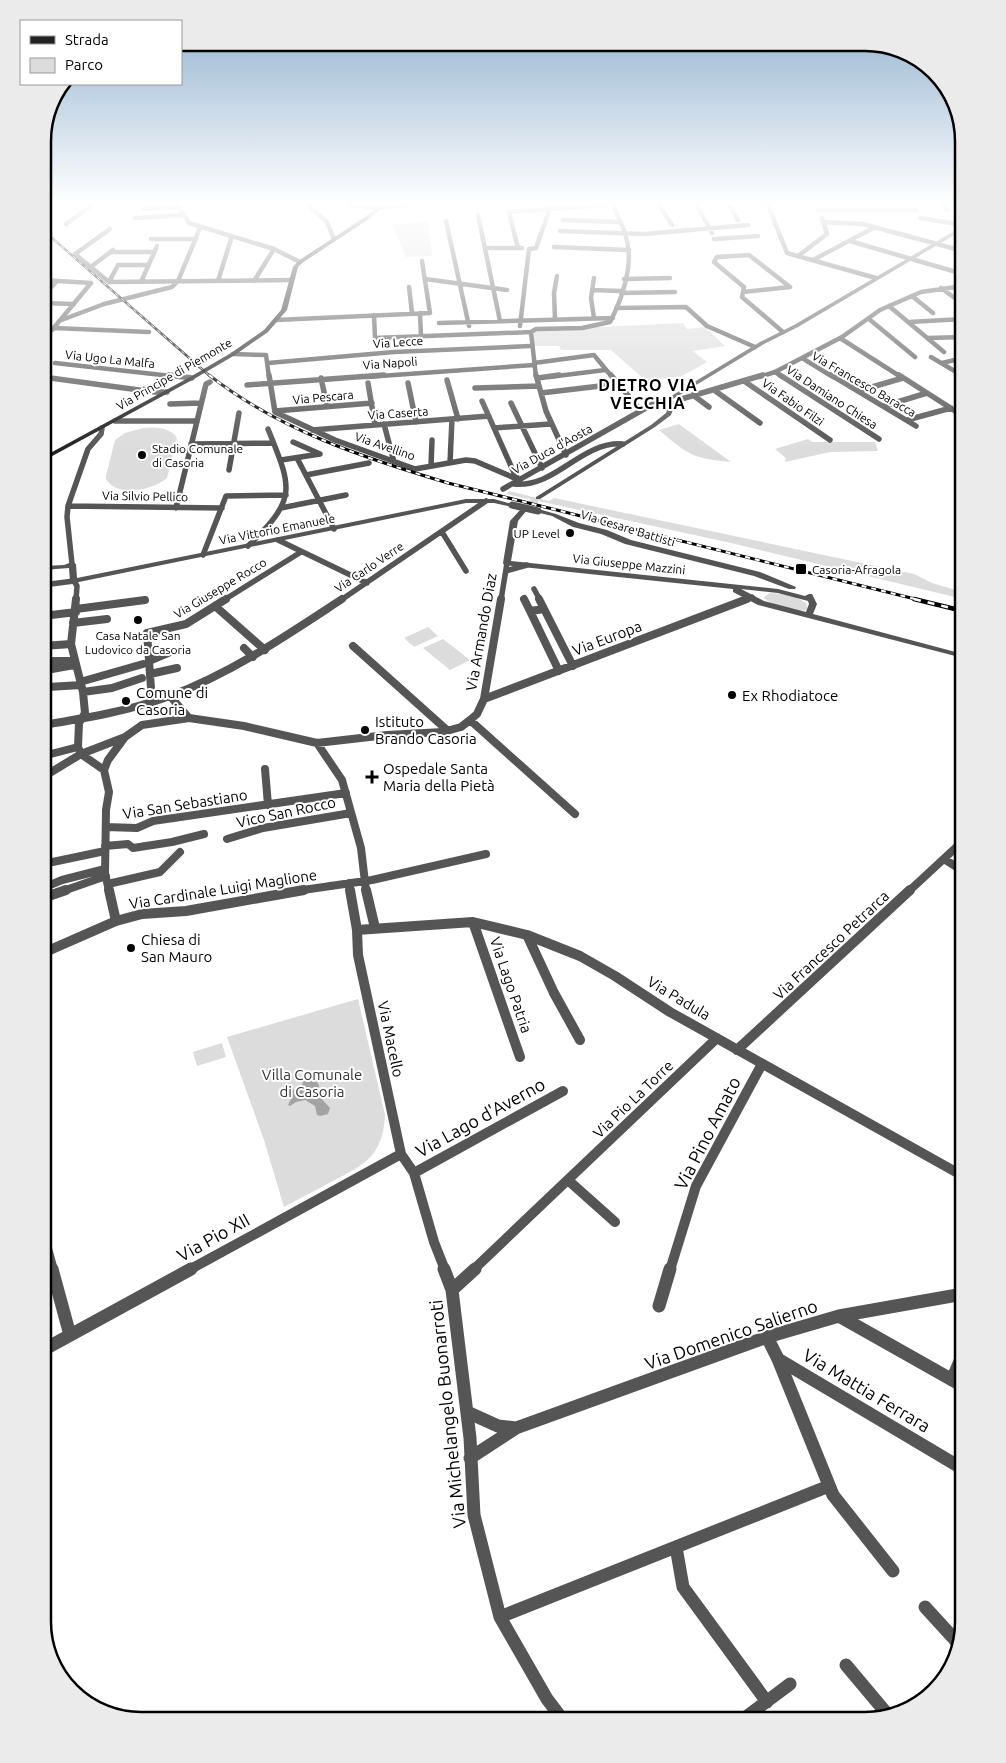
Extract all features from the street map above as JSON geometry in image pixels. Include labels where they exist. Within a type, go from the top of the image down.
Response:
[{"type":"main road","name":"Via Principe di Piemonte","points":[[51,456],[192,378],[233,354],[266,331],[284,310],[290,287]]},
{"type":"street","points":[[51,328],[88,287]]},
{"type":"street","points":[[59,321],[108,303],[164,290],[168,287]]},
{"type":"street","points":[[409,287],[412,313]]},
{"type":"street","points":[[276,320],[430,313],[426,287]]},
{"type":"street","points":[[462,287],[471,334]]},
{"type":"street","points":[[487,287],[507,290]]},
{"type":"street","points":[[519,332],[524,287]]},
{"type":"street","points":[[555,287],[555,319]]},
{"type":"street","points":[[374,315],[375,338],[531,332],[536,330],[590,327],[610,322],[613,318],[622,287]]},
{"type":"street","points":[[743,287],[743,295]]},
{"type":"street","points":[[781,333],[739,301],[738,298],[743,295],[785,290],[790,287]]},
{"type":"street","name":"Via Duca d'Aosta","points":[[503,489],[653,404],[672,401],[674,394],[860,287]]},
{"type":"street","points":[[538,498],[654,426],[669,414],[672,401],[775,372],[840,338],[889,306],[912,296],[941,288],[951,287]]},
{"type":"street","points":[[493,288],[500,321]]},
{"type":"street","points":[[941,288],[955,298]]},
{"type":"street","points":[[594,318],[591,298],[592,290],[675,292]]},
{"type":"street","points":[[912,296],[933,312]]},
{"type":"street","points":[[51,303],[74,304]]},
{"type":"street","points":[[616,308],[684,306],[707,326],[755,347]]},
{"type":"street","points":[[889,306],[944,352]]},
{"type":"street","points":[[420,313],[421,336]]},
{"type":"street","points":[[439,323],[613,318]]},
{"type":"street","points":[[869,319],[915,357]]},
{"type":"street","points":[[909,322],[955,319]]},
{"type":"street","points":[[51,331],[149,332]]},
{"type":"street","points":[[531,332],[530,346],[539,386],[550,424],[566,455]]},
{"type":"street","points":[[928,338],[955,337]]},
{"type":"street","points":[[840,338],[955,410]]},
{"type":"street","name":"Via Lecce","points":[[268,363],[402,351],[530,346]]},
{"type":"street","points":[[233,354],[266,354],[272,382],[275,411]]},
{"type":"street","points":[[534,364],[594,355],[641,411]]},
{"type":"street","points":[[931,357],[955,371]]},
{"type":"street","name":"Via Francesco Baracca","points":[[802,358],[916,426]]},
{"type":"street","points":[[942,363],[955,360]]},
{"type":"street","name":"Via Ugo La Malfa","points":[[55,363],[192,378]]},
{"type":"street","name":"Via Napoli","points":[[248,385],[321,378],[534,364]]},
{"type":"street","points":[[538,378],[605,370]]},
{"type":"street","name":"Via Damiano Chiesa","points":[[775,372],[879,439]]},
{"type":"street","points":[[51,378],[167,392]]},
{"type":"street","points":[[321,378],[327,406]]},
{"type":"street","points":[[858,391],[903,378]]},
{"type":"street","points":[[447,380],[455,419],[450,463]]},
{"type":"street","name":"Via Fabio Filzi","points":[[744,381],[830,440]]},
{"type":"street","points":[[176,508],[200,403],[206,384],[210,382]]},
{"type":"street","points":[[368,383],[375,425]]},
{"type":"street","points":[[408,383],[416,422]]},
{"type":"street","points":[[541,393],[617,384]]},
{"type":"street","points":[[475,388],[539,386]]},
{"type":"street","points":[[138,390],[158,397]]},
{"type":"street","points":[[714,390],[760,423]]},
{"type":"street","points":[[884,406],[926,393]]},
{"type":"street","points":[[147,394],[148,403]]},
{"type":"street","points":[[693,396],[710,407]]},
{"type":"street","points":[[482,401],[515,475],[516,482],[523,485],[555,474],[579,456],[594,448],[607,444],[623,444]]},
{"type":"street","name":"Via Pescara","points":[[275,411],[372,402]]},
{"type":"street","points":[[170,404],[200,403]]},
{"type":"street","points":[[511,403],[542,468]]},
{"type":"street","points":[[907,420],[951,408]]},
{"type":"street","name":"Via Avellino","points":[[275,411],[309,430],[415,469],[476,461],[516,482]]},
{"type":"street","points":[[229,470],[239,413]]},
{"type":"street","name":"Via Caserta","points":[[309,430],[489,416]]},
{"type":"street","points":[[115,421],[196,421]]},
{"type":"street","points":[[384,424],[394,462]]},
{"type":"street","points":[[494,428],[550,424]]},
{"type":"street","points":[[102,428],[101,434],[94,441],[85,457],[68,506],[67,569],[76,586],[76,610],[71,644],[85,713],[79,723],[80,750],[104,770]]},
{"type":"street","points":[[248,546],[271,524],[281,508],[286,495],[287,478],[268,429]]},
{"type":"street","points":[[83,438],[94,441]]},
{"type":"street","points":[[431,466],[432,440]]},
{"type":"street","points":[[281,460],[320,454],[292,442]]},
{"type":"street","points":[[192,444],[273,443]]},
{"type":"street","points":[[297,458],[334,529]]},
{"type":"street","points":[[306,475],[369,463]]},
{"type":"street","points":[[204,555],[226,496],[286,495]]},
{"type":"street","points":[[281,508],[346,495]]},
{"type":"street","name":"Via Vittorio Emanuele","points":[[74,581],[466,501],[486,500]]},
{"type":"street","name":"Via Cesare Battisti","points":[[486,500],[554,515],[576,525],[604,532],[628,542],[764,577],[801,590],[812,600]]},
{"type":"street","name":"Via Carlo Verre","points":[[51,724],[152,702],[170,696],[253,657],[367,583],[486,500]]},
{"type":"street","name":"Via Silvio Pellico","points":[[68,506],[222,508]]},
{"type":"street","name":"Via Armando Diaz","points":[[316,744],[387,735],[448,731],[461,727],[477,714],[484,699],[514,521],[523,510]]},
{"type":"street","points":[[442,532],[466,571]]},
{"type":"street","points":[[278,540],[367,583]]},
{"type":"street","name":"Via Giuseppe Mazzini","points":[[509,549],[531,565]]},
{"type":"street","name":"Via Giuseppe Rocco","points":[[146,663],[147,633],[180,627],[301,552]]},
{"type":"street","name":"Via Giuseppe Mazzini","points":[[506,567],[531,565],[762,589],[787,592],[812,600]]},
{"type":"street","points":[[51,568],[67,569]]},
{"type":"street","points":[[67,569],[74,581]]},
{"type":"street","points":[[755,599],[767,583],[764,577]]},
{"type":"street","points":[[51,584],[74,581]]},
{"type":"street","name":"Via Giuseppe Mazzini","points":[[721,586],[808,616],[955,654]]},
{"type":"street","points":[[534,589],[573,666]]},
{"type":"street","name":"Via Europa","points":[[484,699],[739,603],[755,599]]},
{"type":"street","points":[[51,615],[145,600]]},
{"type":"street","points":[[524,600],[559,672]]},
{"type":"street","points":[[808,616],[813,607],[812,600]]},
{"type":"street","points":[[216,606],[265,650]]},
{"type":"street","points":[[530,611],[544,609]]},
{"type":"street","points":[[73,623],[107,619]]},
{"type":"street","points":[[51,645],[71,644]]},
{"type":"street","points":[[353,646],[448,731]]},
{"type":"street","points":[[244,648],[253,657]]},
{"type":"street","points":[[81,687],[168,653]]},
{"type":"street","points":[[51,662],[75,663]]},
{"type":"street","points":[[52,669],[75,663]]},
{"type":"street","points":[[146,663],[146,676],[152,702]]},
{"type":"street","points":[[51,687],[112,688],[177,668]]},
{"type":"street","points":[[170,696],[190,718]]},
{"type":"street","points":[[116,921],[107,877],[105,848],[109,792],[104,770],[108,760],[125,737],[142,725],[190,718],[244,726],[316,744],[324,751],[342,780],[346,793],[361,848],[364,881],[375,928]]},
{"type":"street","points":[[470,720],[575,814]]},
{"type":"street","points":[[51,755],[80,750],[125,737]]},
{"type":"street","points":[[51,771],[80,750]]},
{"type":"street","name":"Via San Sebastiano","points":[[265,769],[268,805]]},
{"type":"street","name":"Via San Sebastiano","points":[[106,827],[132,828],[146,826],[153,821],[346,793]]},
{"type":"street","name":"Vico San Rocco","points":[[227,839],[263,828],[351,813]]},
{"type":"street","points":[[51,862],[105,848],[128,844],[133,848],[172,842],[204,834]]},
{"type":"street","name":"Via Francesco Petrarca","points":[[737,1050],[955,849]]},
{"type":"street","points":[[51,885],[62,880],[160,872],[180,852]]},
{"type":"street","name":"Via Cardinale Luigi Maglione","points":[[51,949],[116,921],[142,914],[186,911],[364,881],[486,854]]},
{"type":"street","points":[[944,859],[955,866]]},
{"type":"street","points":[[51,895],[107,877]]},
{"type":"street","name":"Via Macello","points":[[349,883],[357,930],[358,955],[401,1154]]},
{"type":"street","name":"Via Padula","points":[[357,930],[474,922],[527,935],[580,956],[737,1050],[955,1171]]},
{"type":"street","name":"Via Lago Patria","points":[[474,922],[520,1057]]},
{"type":"street","points":[[527,935],[554,993],[580,1040]]},
{"type":"street","name":"Via Pio La Torre","points":[[452,1290],[570,1181],[717,1038]]},
{"type":"street","name":"Via Pino Amato","points":[[659,1306],[696,1186],[762,1064]]},
{"type":"street","name":"Via Lago d'Averno","points":[[414,1173],[563,1091]]},
{"type":"street","name":"Via Michelangelo Buonarroti","points":[[401,1154],[414,1173],[434,1242],[452,1290],[467,1412],[474,1515],[500,1617],[557,1712]]},
{"type":"street","name":"Via Pio XII","points":[[51,1345],[401,1154]]},
{"type":"street","points":[[570,1181],[615,1222]]},
{"type":"street","points":[[51,1272],[70,1335]]},
{"type":"street","name":"Via Domenico Salierno","points":[[470,1458],[516,1428],[767,1337],[839,1316],[955,1296]]},
{"type":"street","points":[[839,1316],[955,1381]]},
{"type":"street","name":"Via Mattia Ferrara","points":[[767,1337],[778,1359],[833,1495],[893,1571]]},
{"type":"street","name":"Via Mattia Ferrara","points":[[778,1359],[955,1464]]},
{"type":"street","points":[[467,1412],[498,1426],[516,1428]]},
{"type":"street","points":[[500,1617],[829,1486]]},
{"type":"street","points":[[676,1547],[683,1587],[767,1702]]},
{"type":"street","points":[[925,1607],[953,1638]]},
{"type":"street","points":[[846,1666],[884,1710]]},
{"type":"street","points":[[753,1712],[790,1684]]},
{"type":"green space","points":[[683,323],[687,329],[705,327],[725,346],[693,351],[707,362],[682,376],[646,381],[611,350],[561,350],[559,346],[534,346],[534,332],[537,330]]},
{"type":"green space","points":[[679,424],[731,462],[707,459],[691,454],[659,430]]},
{"type":"green space","name":"Stadio Comunale di Casoria","points":[[143,428],[166,430],[177,438],[167,478],[144,489],[118,489],[106,479],[115,440],[125,433]]},
{"type":"green space","points":[[808,439],[812,442],[875,442],[878,451],[830,452],[785,462],[786,458],[775,449]]},
{"type":"green space","points":[[509,491],[549,501],[554,498],[914,574],[932,583],[955,590],[955,597],[731,543],[506,494]]},
{"type":"green space","points":[[770,593],[792,595],[806,603],[808,610],[804,611],[777,605],[766,600],[764,597]]},
{"type":"green space","points":[[428,627],[438,636],[414,647],[404,638]]},
{"type":"green space","points":[[443,639],[470,660],[450,670],[423,648]]},
{"type":"green space","name":"Villa Comunale di Casoria","points":[[358,999],[385,1115],[381,1140],[371,1157],[355,1169],[284,1207],[264,1140],[227,1037]]},
{"type":"green space","points":[[222,1043],[226,1057],[197,1066],[193,1052]]},
{"type":"shaded area","points":[[304,1079],[315,1079],[319,1085],[319,1096],[330,1108],[328,1114],[317,1115],[315,1106],[305,1100],[290,1106],[288,1105],[292,1097],[286,1091],[301,1088]]},
{"type":"tunnel","points":[[523,510],[538,498]]},
{"type":"railway","points":[[108,287],[211,377]]},
{"type":"railway","points":[[209,375],[264,412],[293,427],[354,452],[416,473],[448,483],[919,600]]},
{"type":"railway","points":[[914,599],[955,609]]},
{"type":"place","name":"Stadio Comunale di Casoria","points":[[142,455]]},
{"type":"place","name":"UP Level","points":[[570,533]]},
{"type":"place","name":"Casoria-Afragola","points":[[801,569]]},
{"type":"place","name":"Casa Natale San Ludovico da Casoria","points":[[138,620]]},
{"type":"place","name":"Ex Rhodiatoce","points":[[732,695]]},
{"type":"place","name":"Comune di Casoria","points":[[126,701]]},
{"type":"place","name":"Istituto Brando Casoria","points":[[365,730]]},
{"type":"place","name":"Ospedale Santa Maria della Pietà","points":[[372,777]]},
{"type":"place","name":"Chiesa di San Mauro","points":[[131,948]]},
{"type":"district","name":"DIETRO VIA VECCHIA","points":[[648,394]]}]
